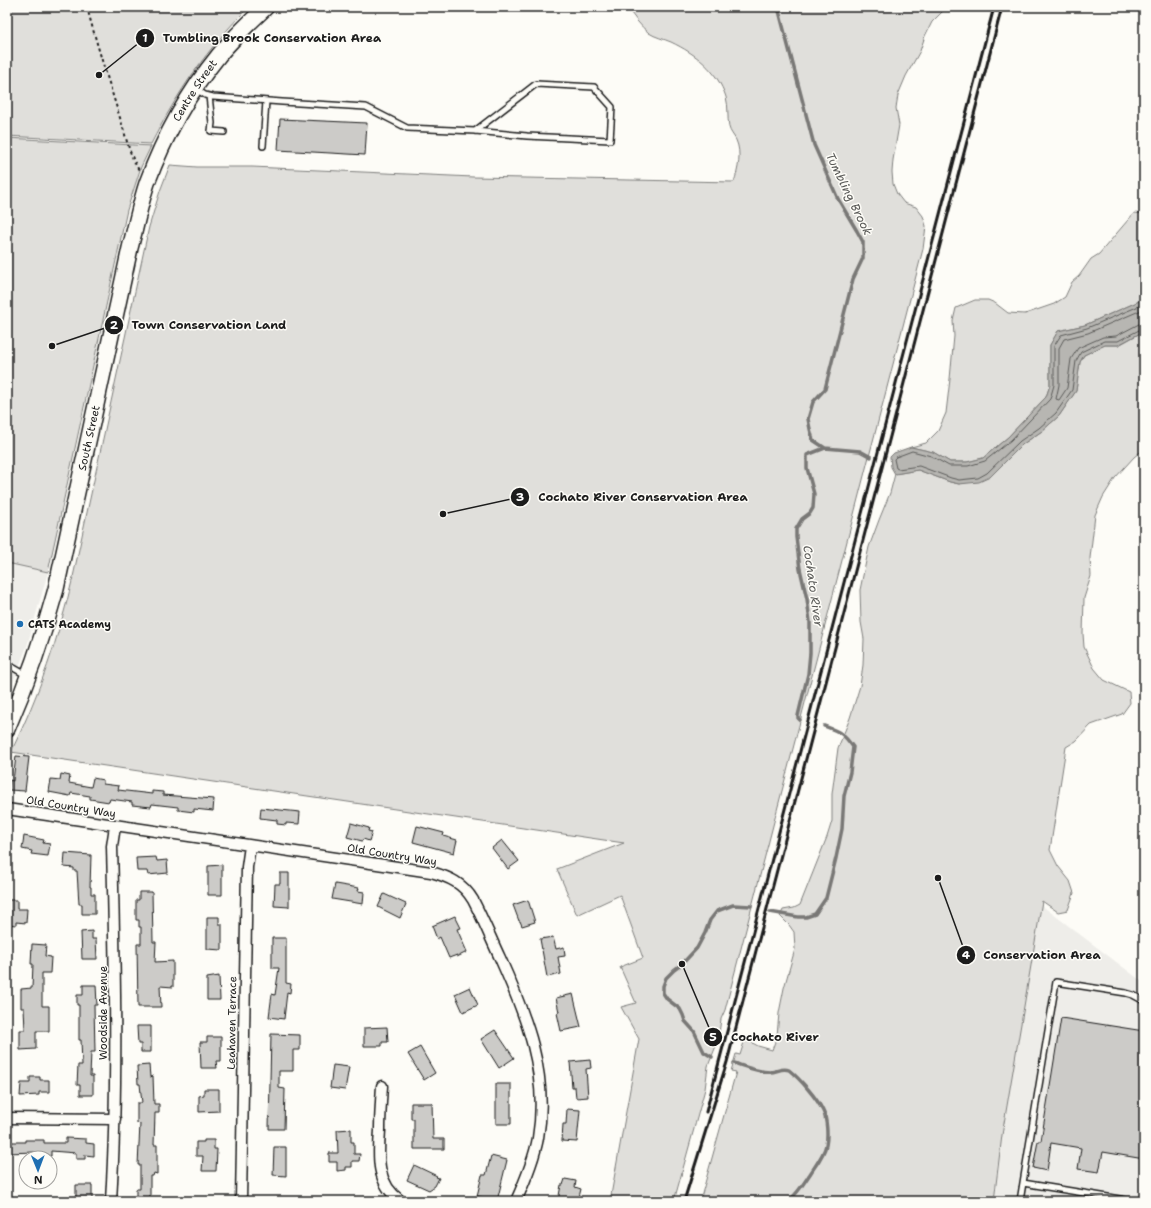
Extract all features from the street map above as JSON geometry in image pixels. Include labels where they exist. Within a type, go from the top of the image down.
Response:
[{"type":"main road","name":"Centre Street","points":[[164,145],[182,111],[213,63],[228,45],[266,7]]},
{"type":"main road","name":"South Street","points":[[7,729],[29,677],[57,583],[130,248],[147,183],[164,145]]},
{"type":"street","name":"Old Country Way","points":[[7,809],[435,873],[459,884],[469,893],[476,906],[519,1002],[532,1039],[536,1060],[540,1095],[538,1138],[530,1166],[516,1201]]},
{"type":"street","name":"Woodside Avenue","points":[[111,1201],[115,1119],[116,1000],[112,846],[115,826]]},
{"type":"street","name":"Leahaven Terrace","points":[[241,1201],[247,883],[250,846]]},
{"type":"street","points":[[382,1086],[379,1144],[380,1169],[382,1177],[389,1190],[401,1201]]},
{"type":"street","points":[[7,1118],[115,1119]]},
{"type":"lane","points":[[196,89],[209,96],[366,107],[406,128],[610,140],[612,107],[594,87],[536,84],[475,131]]},
{"type":"lane","points":[[209,96],[212,123],[211,131],[224,132]]},
{"type":"lane","points":[[263,146],[266,101]]},
{"type":"lane","points":[[7,664],[29,677]]},
{"type":"lane","points":[[1020,1201],[1056,982],[1133,995],[1144,1001]]},
{"type":"lane","points":[[1023,1183],[1132,1201]]},
{"type":"path","points":[[87,7],[134,162],[147,183]]},
{"type":"shaded area","points":[[7,7],[249,7],[220,38],[194,71],[151,144],[7,136]]},
{"type":"shaded area","points":[[627,7],[947,7],[932,22],[920,51],[906,76],[898,95],[896,108],[899,125],[893,160],[893,184],[897,194],[904,203],[916,207],[923,216],[926,226],[923,249],[725,1010],[721,1019],[718,1041],[708,1066],[705,1089],[674,1201],[610,1201],[639,1039],[621,1007],[636,1003],[620,967],[643,958],[620,895],[577,915],[557,869],[624,843],[11,752],[31,709],[55,644],[61,622],[73,577],[149,227],[170,165],[197,167],[252,167],[473,177],[734,182],[738,167],[739,150],[736,140],[729,127],[726,97],[722,87],[711,71],[697,58],[671,42],[649,33]]},
{"type":"shaded area","points":[[7,138],[151,146],[141,167],[127,210],[48,572],[7,563]]},
{"type":"shaded area","points":[[1134,213],[1144,214],[1144,299],[1085,325],[1058,331],[1050,345],[1050,385],[1046,397],[1008,437],[983,458],[967,462],[950,462],[933,452],[911,447],[926,443],[938,431],[946,413],[954,336],[953,321],[956,308],[975,300],[988,300],[995,303],[1008,313],[1025,314],[1054,304],[1065,297],[1072,282],[1079,276],[1091,259],[1099,254]]},
{"type":"shaded area","points":[[1144,331],[1144,449],[1134,457],[1115,478],[1103,497],[1095,515],[1090,558],[1091,576],[1084,598],[1084,647],[1094,668],[1104,680],[1129,692],[1130,703],[1122,714],[1091,725],[1076,741],[1066,747],[1050,850],[1058,866],[1070,881],[1074,893],[1068,910],[1058,912],[1042,901],[1002,1135],[994,1201],[700,1201],[736,1072],[731,1071],[736,1054],[740,1055],[745,1039],[758,1046],[772,1050],[777,1036],[779,1013],[784,988],[795,949],[794,932],[780,916],[783,910],[800,905],[832,821],[832,794],[838,748],[850,718],[860,686],[863,665],[864,639],[861,622],[860,590],[869,547],[890,493],[895,474],[918,470],[959,484],[990,477],[1023,444],[1042,431],[1059,416],[1076,391],[1080,362],[1084,355],[1105,345],[1119,345]]},
{"type":"shaded area","name":"CATS Academy","points":[[7,563],[48,572],[27,646],[7,698]]},
{"type":"shaded area","points":[[1041,905],[1144,983],[1144,1201],[994,1201],[1002,1135]]},
{"type":"water","points":[[1144,299],[1144,331],[1118,345],[1105,345],[1084,355],[1080,362],[1076,391],[1059,416],[1042,431],[1023,444],[990,477],[979,482],[959,484],[918,470],[895,474],[891,467],[890,457],[894,453],[911,447],[933,452],[950,462],[967,462],[983,458],[1008,437],[1046,397],[1050,385],[1050,345],[1058,331],[1085,325]]},
{"type":"building","points":[[280,119],[367,123],[365,155],[278,150]]},
{"type":"building","points":[[16,756],[29,757],[25,791],[9,790],[10,780],[13,781]]},
{"type":"building","points":[[61,774],[70,776],[69,783],[91,787],[93,778],[103,780],[103,784],[119,786],[118,790],[152,794],[152,791],[163,792],[163,795],[214,799],[213,811],[194,809],[194,812],[178,810],[178,807],[152,804],[151,807],[132,805],[132,802],[110,799],[109,802],[90,799],[90,796],[71,793],[70,796],[49,792],[51,779],[60,780]]},
{"type":"building","points":[[261,808],[300,812],[299,824],[277,824],[277,820],[260,818]]},
{"type":"building","points":[[351,823],[369,828],[368,831],[372,832],[369,841],[363,839],[362,841],[347,837]]},
{"type":"building","points":[[417,826],[444,833],[443,836],[457,840],[454,853],[413,842]]},
{"type":"building","points":[[24,836],[44,840],[43,843],[50,844],[48,856],[31,854],[32,851],[22,849]]},
{"type":"building","points":[[502,840],[519,861],[508,869],[492,848]]},
{"type":"building","points":[[65,853],[91,855],[90,887],[91,894],[95,894],[95,914],[82,914],[82,904],[79,904],[77,871],[74,871],[74,868],[64,867]]},
{"type":"building","points":[[156,857],[157,861],[167,860],[168,873],[148,875],[147,871],[137,871],[136,858]]},
{"type":"building","points":[[222,865],[222,895],[208,895],[208,866]]},
{"type":"building","points":[[280,873],[289,873],[289,907],[274,906],[275,884],[280,884]]},
{"type":"building","points":[[335,884],[359,888],[358,891],[364,892],[363,904],[332,899]]},
{"type":"building","points":[[139,892],[152,892],[153,942],[156,942],[155,962],[173,961],[173,987],[160,986],[161,1007],[138,1007],[137,944],[141,944],[141,927],[139,927],[139,920],[136,920],[136,900],[139,900]]},
{"type":"building","points":[[384,894],[406,904],[400,918],[378,907]]},
{"type":"building","points":[[8,900],[17,900],[17,909],[27,909],[26,923],[16,922],[16,925],[7,924]]},
{"type":"building","points":[[528,900],[535,922],[522,926],[513,905]]},
{"type":"building","points":[[455,916],[461,928],[457,929],[467,952],[457,957],[457,955],[449,958],[440,937],[437,939],[432,926]]},
{"type":"building","points":[[207,917],[219,917],[219,924],[222,924],[222,950],[207,949]]},
{"type":"building","points":[[92,931],[92,939],[96,939],[97,959],[82,959],[81,932]]},
{"type":"building","points":[[553,937],[556,949],[564,947],[565,956],[558,957],[561,974],[547,977],[540,939]]},
{"type":"building","points":[[272,938],[286,938],[286,983],[291,984],[290,993],[287,992],[284,1019],[269,1017],[272,994],[275,995],[279,968],[272,968]]},
{"type":"building","points":[[32,944],[46,945],[45,956],[51,957],[50,973],[42,973],[42,1006],[49,1006],[49,1031],[36,1031],[36,1049],[20,1050],[20,1030],[25,1030],[24,1008],[21,1008],[21,989],[32,988]]},
{"type":"building","points":[[219,976],[220,1000],[207,1000],[207,978]]},
{"type":"building","points":[[83,985],[96,985],[97,1005],[94,1005],[95,1052],[91,1052],[90,1076],[93,1076],[93,1095],[80,1095],[80,1085],[77,1085],[78,1065],[82,1065],[81,1040],[79,1040],[79,1005],[77,1005],[77,995],[83,995]]},
{"type":"building","points":[[470,987],[478,1005],[463,1012],[455,994]]},
{"type":"building","points":[[573,994],[581,1027],[561,1031],[557,1013],[559,1012],[556,998]]},
{"type":"building","points":[[1061,1018],[1144,1031],[1144,1159],[1103,1152],[1099,1172],[1078,1169],[1081,1148],[1051,1143],[1047,1171],[1033,1168],[1038,1141],[1041,1141]]},
{"type":"building","points":[[137,1026],[151,1026],[151,1052],[141,1052],[141,1044],[138,1044]]},
{"type":"building","points":[[387,1027],[388,1042],[382,1042],[382,1046],[364,1046],[364,1028]]},
{"type":"building","points":[[495,1030],[514,1058],[499,1068],[481,1039]]},
{"type":"building","points":[[271,1034],[300,1035],[300,1050],[293,1050],[293,1071],[279,1071],[279,1088],[285,1089],[284,1129],[269,1129]]},
{"type":"building","points":[[207,1037],[221,1037],[221,1061],[216,1061],[217,1068],[201,1068],[200,1042],[207,1042]]},
{"type":"building","points":[[420,1047],[435,1073],[424,1080],[408,1054]]},
{"type":"building","points":[[590,1060],[591,1068],[586,1069],[588,1097],[576,1098],[575,1087],[572,1087],[570,1062]]},
{"type":"building","points":[[149,1065],[150,1077],[153,1076],[154,1104],[159,1104],[159,1113],[155,1113],[154,1145],[157,1145],[157,1174],[154,1173],[153,1176],[150,1176],[150,1201],[136,1201],[136,1189],[140,1189],[140,1165],[138,1165],[140,1124],[137,1123],[137,1103],[142,1103],[140,1084],[138,1084],[137,1066]]},
{"type":"building","points":[[333,1065],[349,1067],[345,1090],[330,1088]]},
{"type":"building","points":[[30,1077],[40,1077],[40,1080],[49,1080],[49,1092],[39,1092],[39,1095],[20,1096],[21,1083],[30,1083]]},
{"type":"building","points":[[496,1084],[511,1084],[511,1124],[496,1124]]},
{"type":"building","points":[[204,1089],[219,1089],[219,1111],[199,1112],[199,1096],[204,1095]]},
{"type":"building","points":[[411,1103],[432,1103],[433,1139],[444,1139],[444,1149],[414,1149],[414,1119],[411,1119]]},
{"type":"building","points":[[567,1109],[580,1110],[577,1142],[562,1141],[563,1124],[566,1124]]},
{"type":"building","points":[[351,1129],[351,1142],[354,1142],[354,1154],[360,1154],[359,1161],[352,1161],[352,1167],[346,1167],[346,1170],[337,1171],[337,1162],[329,1162],[329,1153],[338,1153],[337,1130]]},
{"type":"building","points":[[66,1138],[86,1139],[86,1143],[94,1144],[94,1156],[85,1155],[85,1159],[76,1159],[76,1153],[58,1152],[58,1150],[18,1150],[18,1153],[7,1153],[7,1142],[44,1140],[44,1143],[66,1143]]},
{"type":"building","points":[[204,1140],[214,1140],[214,1149],[217,1149],[216,1171],[202,1171],[203,1156],[196,1156],[196,1142],[204,1142]]},
{"type":"building","points":[[274,1147],[286,1147],[286,1176],[273,1175]]},
{"type":"building","points":[[491,1156],[507,1160],[497,1201],[477,1196],[482,1175],[486,1175]]},
{"type":"building","points":[[414,1165],[439,1178],[435,1186],[429,1190],[407,1180]]},
{"type":"building","points":[[565,1179],[576,1181],[575,1187],[581,1189],[578,1201],[558,1201],[561,1185],[563,1185]]},
{"type":"building","points":[[76,1185],[92,1185],[92,1201],[76,1201]]},
{"type":"waterway","name":"Tumbling Brook","points":[[778,7],[814,145],[838,199],[863,242],[863,258],[853,279],[825,389],[813,402],[808,419],[813,440],[825,448]]},
{"type":"waterway","name":"Cochato River","points":[[800,720],[798,716],[808,674],[810,622],[807,599],[800,569],[796,529],[802,519],[810,513],[813,508],[814,494],[807,468],[807,455],[825,448],[860,451],[871,457]]},
{"type":"waterway","name":"Cochato River","points":[[770,912],[806,917],[815,914],[826,898],[842,829],[844,796],[850,772],[853,747],[841,734],[824,726]]},
{"type":"waterway","name":"Cochato River","points":[[712,1057],[704,1052],[694,1031],[685,1021],[680,1009],[667,999],[663,993],[663,986],[666,978],[697,948],[710,920],[717,911],[733,905],[751,906]]},
{"type":"waterway","name":"Cochato River","points":[[734,1063],[766,1072],[784,1069],[789,1070],[813,1095],[824,1114],[827,1137],[823,1153],[800,1189],[788,1201]]},
{"type":"railway","points":[[706,1112],[994,7]]},
{"type":"railway","points":[[684,1201],[727,1062],[1002,7]]},
{"type":"place","name":"Tumbling Brook Conservation Area","points":[[99,75]]},
{"type":"place","name":"Town Conservation Land","points":[[52,346]]},
{"type":"place","name":"Cochato River Conservation Area","points":[[443,514]]},
{"type":"place","name":"CATS Academy","points":[[20,624]]},
{"type":"place","name":"Conservation Area","points":[[938,878]]},
{"type":"place","name":"Cochato River","points":[[682,964]]}]
